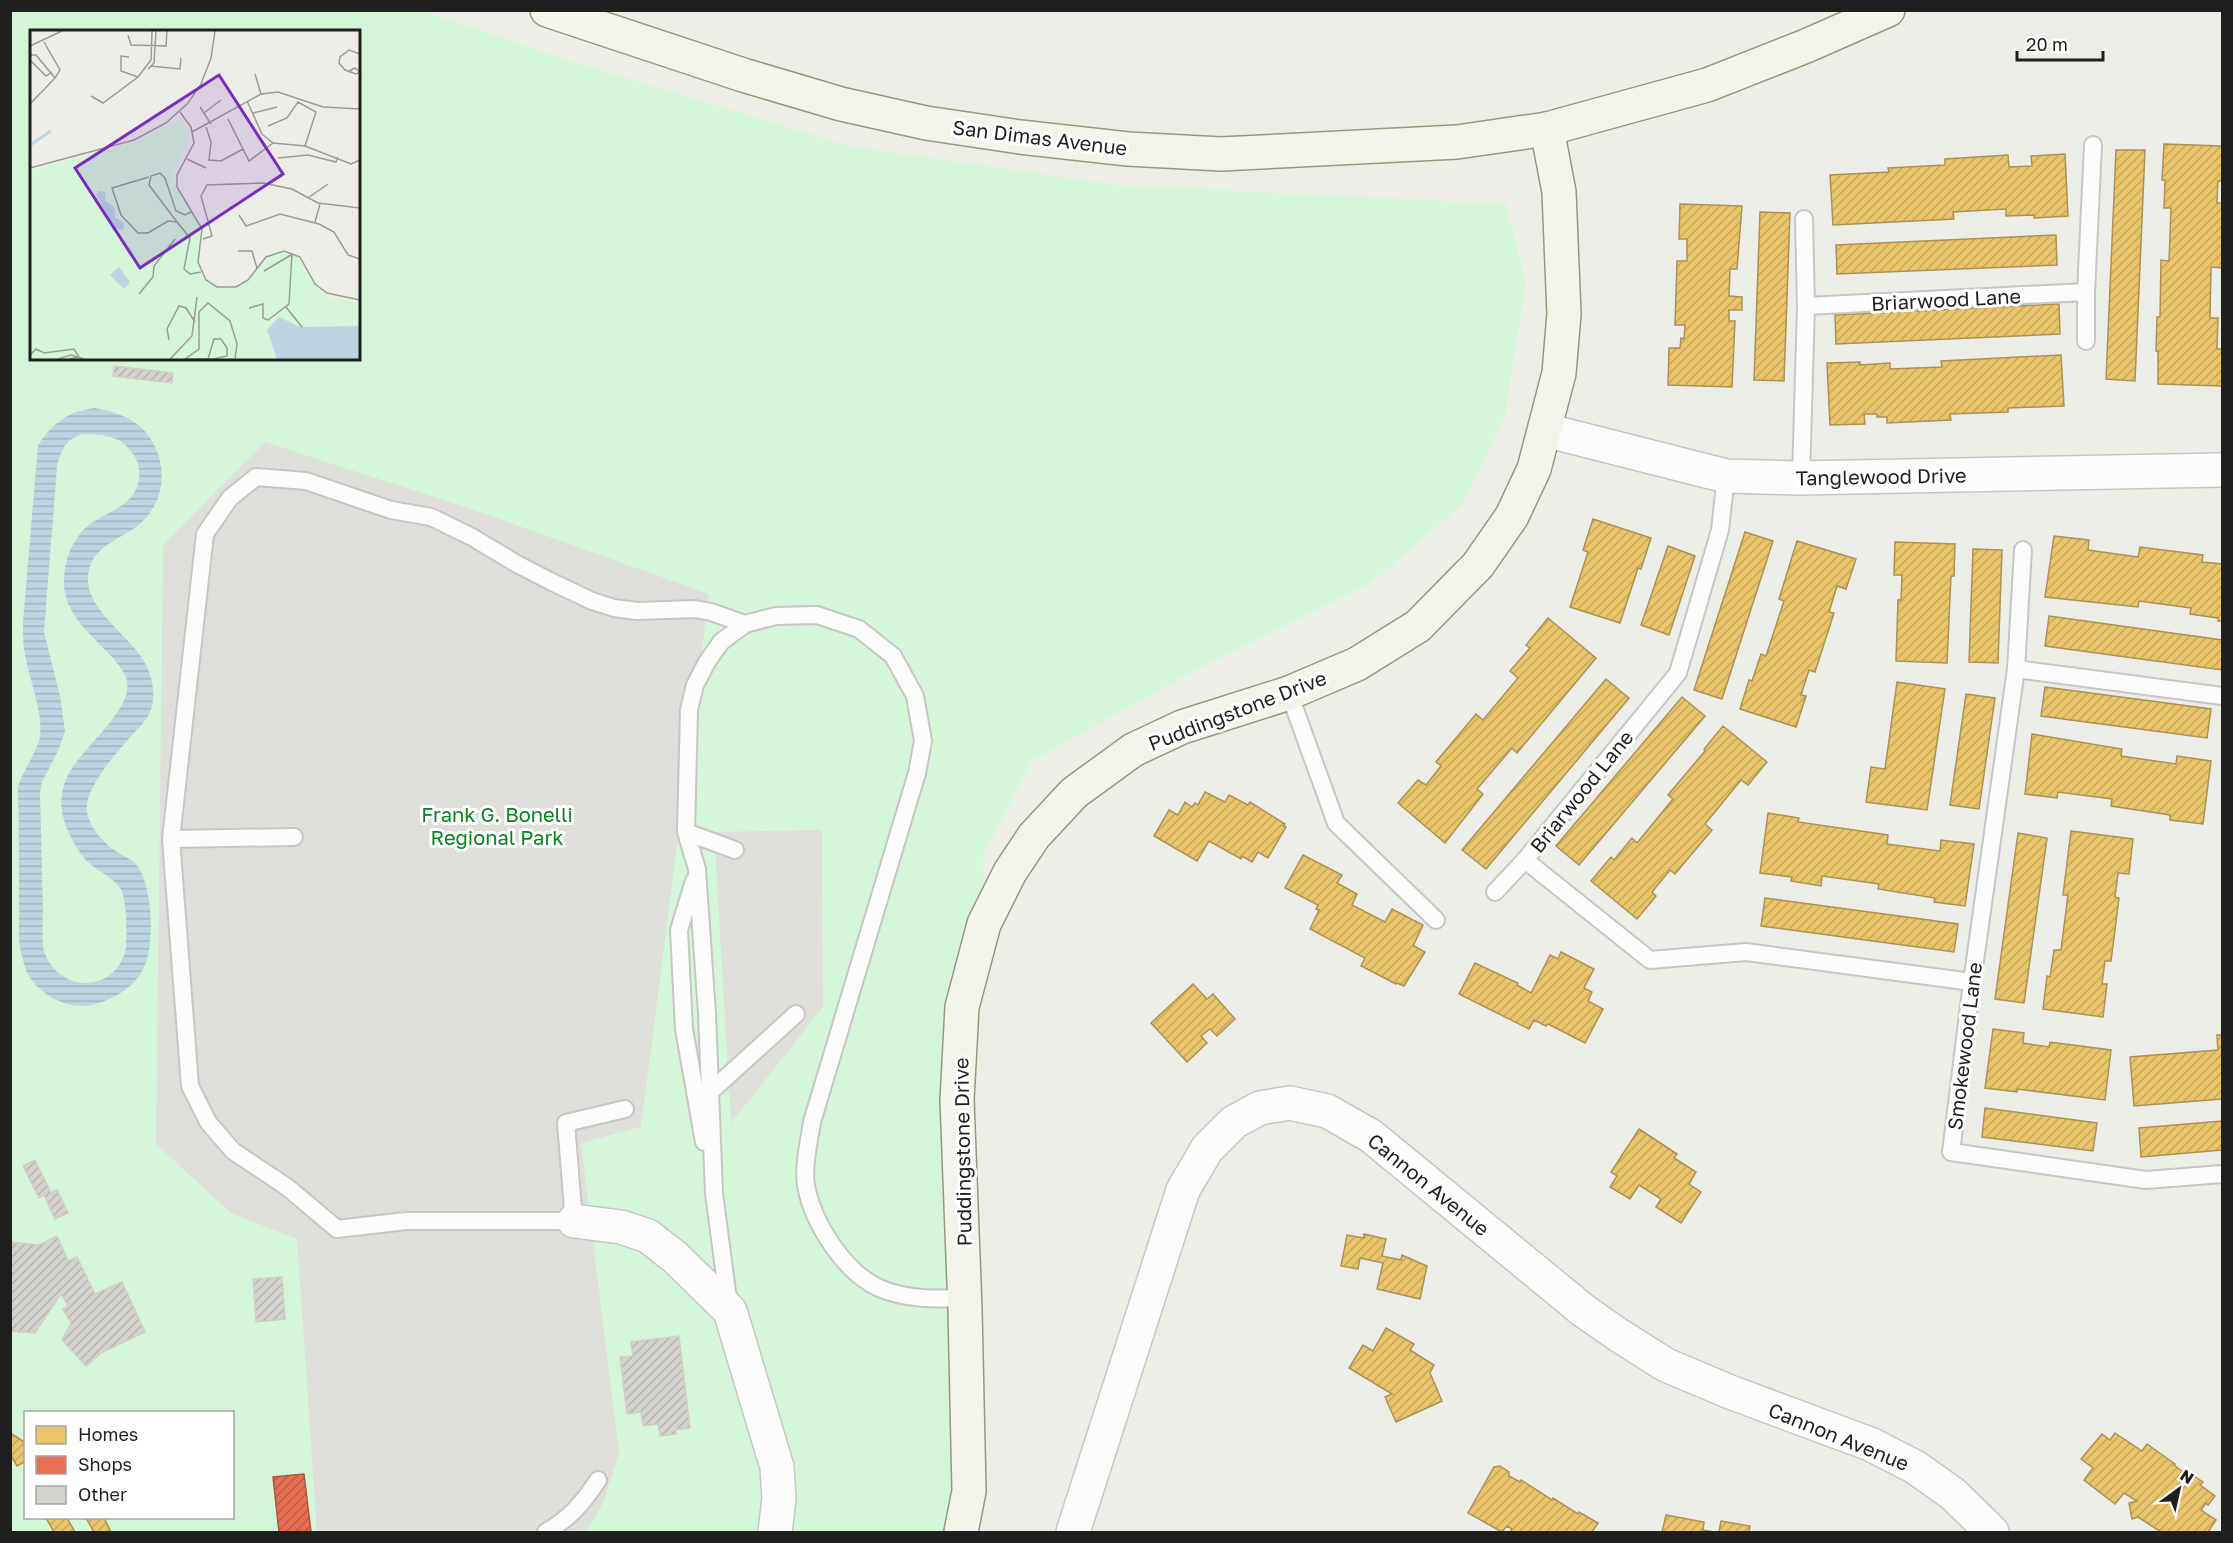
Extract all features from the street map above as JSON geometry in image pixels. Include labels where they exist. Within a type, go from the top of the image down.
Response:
[{"type":"street","name":"San Dimas Avenue","points":[[547,10],[743,75],[841,104],[926,123],[1020,137],[1128,149],[1221,154],[1457,142],[1547,129],[1707,85],[1806,46],[1888,10]]},
{"type":"street","name":"Puddingstone Drive","points":[[962,1533],[969,1491],[965,1298],[957,1100],[962,1007],[984,924],[1010,872],[1034,836],[1074,793],[1133,750],[1182,727],[1289,693],[1357,664],[1418,626],[1478,565],[1512,516],[1534,469],[1559,373],[1564,314],[1559,192],[1547,129]]},
{"type":"street","name":"Tanglewood Drive","points":[[1545,430],[1726,476],[1801,478],[2223,470]]},
{"type":"street","name":"Cannon Avenue","points":[[1073,1533],[1184,1190],[1207,1149],[1234,1122],[1260,1107],[1290,1103],[1327,1112],[1371,1136],[1584,1311],[1657,1359],[1730,1392],[1870,1444],[1915,1467],[1953,1494],[1992,1533]]},
{"type":"street","points":[[574,1221],[621,1227],[648,1236],[675,1258],[730,1311],[777,1467],[779,1499],[775,1533]]},
{"type":"lane","points":[[2085,341],[2093,145]]},
{"type":"lane","points":[[1801,478],[1806,306],[1804,219]]},
{"type":"lane","name":"Briarwood Lane","points":[[1806,306],[2086,292]]},
{"type":"lane","name":"Briarwood Lane","points":[[1726,476],[1720,530],[1678,673],[1525,860],[1650,960],[1746,952],[1972,982]]},
{"type":"lane","points":[[625,1109],[566,1123],[574,1221],[406,1221],[337,1229],[287,1187],[233,1151],[208,1122],[190,1086],[171,839],[205,534],[230,498],[256,477],[306,481],[391,510],[431,516],[535,573],[592,601],[614,608],[637,611],[695,609],[746,624]]},
{"type":"lane","name":"Smokewood Lane","points":[[2023,550],[2016,669],[1972,982],[1951,1152],[2146,1179],[2223,1174]]},
{"type":"lane","points":[[714,1193],[697,869],[686,832],[689,710],[695,685],[721,642],[746,624],[776,616],[817,615],[859,629],[893,656],[915,696],[923,741],[917,773],[812,1122],[806,1185],[816,1219],[836,1251],[855,1271],[878,1287],[921,1298],[965,1298]]},
{"type":"lane","points":[[2016,669],[2223,696]]},
{"type":"lane","points":[[1289,693],[1336,824],[1436,920]]},
{"type":"lane","points":[[686,832],[735,850]]},
{"type":"lane","points":[[171,839],[294,837]]},
{"type":"lane","points":[[1494,892],[1525,860]]},
{"type":"lane","points":[[697,869],[679,930],[683,1018],[714,1193],[730,1311]]},
{"type":"lane","points":[[710,1092],[796,1014]]},
{"type":"lane","points":[[546,1533],[583,1503],[598,1480]]},
{"type":"green space","name":"Frank G. Bonelli Regional Park","points":[[10,11],[422,11],[574,62],[850,146],[1117,185],[1507,204],[1526,283],[1505,416],[1462,505],[1371,583],[1199,668],[1032,761],[983,856],[984,924],[962,1007],[961,1532],[11,1532]]},
{"type":"shaded area","points":[[265,442],[477,511],[709,594],[641,1127],[581,1143],[619,1453],[604,1501],[586,1532],[317,1532],[297,1239],[231,1213],[156,1144],[163,545]]},
{"type":"shaded area","points":[[822,830],[823,1007],[731,1123],[714,832]]},
{"type":"water","points":[[95,408],[115,413],[139,425],[156,449],[160,459],[162,480],[156,501],[145,520],[97,554],[89,570],[88,581],[97,605],[145,662],[150,674],[153,700],[151,710],[144,722],[111,760],[90,792],[87,812],[94,830],[103,840],[135,863],[141,872],[149,898],[151,929],[148,957],[135,981],[115,996],[100,1003],[83,1006],[65,1003],[48,995],[34,983],[24,964],[19,935],[18,787],[37,747],[40,731],[38,708],[24,649],[23,628],[38,445],[49,430],[62,419]],"holes":[[[83,434],[106,436],[125,444],[136,460],[139,473],[136,490],[130,498],[123,505],[87,526],[76,539],[66,562],[64,575],[65,593],[73,614],[119,665],[125,675],[127,685],[126,697],[120,708],[76,763],[62,791],[62,807],[66,826],[72,839],[88,862],[120,888],[125,908],[126,947],[121,962],[113,973],[102,980],[89,983],[76,982],[64,977],[53,968],[45,954],[40,792],[42,782],[59,749],[65,731],[60,696],[44,632],[57,467],[62,450],[68,442]]]},
{"type":"building: Homes","points":[[2164,144],[2222,146],[2222,181],[2218,181],[2217,203],[2222,203],[2222,268],[2211,267],[2210,318],[2218,318],[2217,349],[2222,349],[2222,386],[2158,384],[2158,351],[2156,351],[2157,317],[2160,317],[2161,260],[2169,261],[2171,208],[2164,208],[2165,180],[2162,180]]},
{"type":"building: Homes","points":[[2116,150],[2145,150],[2135,381],[2106,379]]},
{"type":"building: Homes","points":[[2065,154],[2068,216],[2034,218],[2034,215],[2006,216],[2006,209],[1953,212],[1954,219],[1833,225],[1830,175],[1889,172],[1888,168],[1945,165],[1945,159],[2008,155],[2009,167],[2032,166],[2031,156]]},
{"type":"building: Homes","points":[[1680,204],[1742,206],[1737,269],[1730,269],[1729,296],[1742,297],[1742,310],[1729,310],[1729,321],[1735,321],[1732,387],[1668,385],[1669,348],[1680,348],[1681,338],[1684,339],[1685,325],[1675,325],[1677,261],[1687,261],[1687,239],[1679,239]]},
{"type":"building: Homes","points":[[1760,212],[1790,213],[1784,381],[1754,380]]},
{"type":"building: Homes","points":[[2056,235],[2057,265],[1837,274],[1836,245]]},
{"type":"building: Homes","points":[[2059,304],[2060,334],[1836,344],[1835,315]]},
{"type":"building: Homes","points":[[2061,355],[2064,406],[2008,408],[2008,412],[1950,414],[1951,420],[1887,423],[1887,417],[1864,414],[1865,424],[1830,425],[1827,363],[1860,362],[1860,365],[1890,363],[1890,369],[1942,367],[1941,361]]},
{"type":"building: Homes","points":[[1593,519],[1651,538],[1641,569],[1638,568],[1620,623],[1570,607],[1588,552],[1583,550]]},
{"type":"building: Homes","points":[[1745,532],[1773,541],[1722,699],[1694,690]]},
{"type":"building: Homes","points":[[2054,536],[2089,540],[2088,550],[2138,557],[2140,547],[2203,555],[2202,562],[2222,564],[2222,621],[2218,621],[2218,618],[2190,614],[2191,608],[2139,601],[2138,607],[2045,597]]},
{"type":"building: Homes","points":[[1797,541],[1856,559],[1846,589],[1837,586],[1829,612],[1834,613],[1815,672],[1809,670],[1801,695],[1806,696],[1796,727],[1740,709],[1749,680],[1752,681],[1761,654],[1766,656],[1784,601],[1779,599]]},
{"type":"building: Homes","points":[[1895,542],[1955,544],[1954,576],[1951,576],[1947,663],[1896,661],[1898,600],[1901,600],[1902,575],[1894,575]]},
{"type":"building: Homes","points":[[1668,546],[1695,556],[1669,635],[1641,625]]},
{"type":"building: Homes","points":[[1973,549],[2002,550],[1998,663],[1969,662]]},
{"type":"building: Homes","points":[[2049,616],[2222,640],[2222,670],[2045,646]]},
{"type":"building: Homes","points":[[1548,618],[1596,658],[1517,753],[1512,748],[1477,789],[1483,794],[1445,843],[1398,803],[1418,780],[1426,785],[1441,766],[1436,762],[1476,714],[1483,720],[1518,678],[1510,671],[1530,648],[1526,645]]},
{"type":"building: Homes","points":[[1606,679],[1629,698],[1486,869],[1462,850]]},
{"type":"building: Homes","points":[[1897,682],[1945,689],[1927,810],[1866,802],[1871,767],[1885,769]]},
{"type":"building: Homes","points":[[2045,687],[2211,709],[2207,738],[2041,716]]},
{"type":"building: Homes","points":[[1966,694],[1995,698],[1979,809],[1950,805]]},
{"type":"building: Homes","points":[[1682,697],[1705,716],[1579,865],[1556,846]]},
{"type":"building: Homes","points":[[1723,726],[1767,762],[1748,785],[1741,780],[1705,824],[1712,830],[1675,874],[1670,870],[1652,892],[1656,896],[1637,919],[1591,881],[1611,857],[1614,860],[1632,838],[1637,843],[1673,799],[1668,795]]},
{"type":"building: Homes","points":[[2032,734],[2122,749],[2121,756],[2176,764],[2177,756],[2211,761],[2203,824],[2170,820],[2170,815],[2111,806],[2112,799],[2058,792],[2057,798],[2025,794]]},
{"type":"building: Homes","points":[[1205,792],[1225,802],[1229,795],[1248,805],[1250,802],[1285,824],[1283,826],[1286,827],[1268,858],[1258,852],[1252,862],[1242,856],[1241,859],[1209,841],[1197,861],[1154,836],[1169,810],[1178,815],[1185,802],[1192,807],[1195,803],[1198,805]]},
{"type":"building: Homes","points":[[1768,813],[1799,818],[1798,822],[1888,835],[1887,844],[1940,851],[1941,840],[1974,844],[1965,906],[1934,902],[1935,898],[1878,889],[1879,884],[1822,876],[1821,886],[1791,881],[1792,877],[1760,873]]},
{"type":"building: Homes","points":[[2071,831],[2133,839],[2129,874],[2118,873],[2115,897],[2119,898],[2111,961],[2105,961],[2102,984],[2107,984],[2103,1017],[2043,1009],[2047,976],[2050,977],[2054,950],[2061,950],[2068,895],[2063,895]]},
{"type":"building: Homes","points":[[2018,833],[2047,838],[2024,1003],[1995,999]]},
{"type":"building: Homes","points":[[1303,855],[1342,875],[1337,883],[1357,894],[1352,905],[1385,922],[1392,909],[1423,925],[1414,946],[1425,952],[1404,986],[1361,966],[1365,958],[1310,929],[1319,910],[1316,909],[1318,905],[1285,888]]},
{"type":"building: Homes","points":[[1765,898],[1958,924],[1954,952],[1761,926]]},
{"type":"building: Homes","points":[[1561,952],[1594,969],[1584,988],[1592,992],[1588,1001],[1603,1009],[1585,1043],[1548,1024],[1546,1026],[1534,1020],[1529,1029],[1459,994],[1475,963],[1518,983],[1517,985],[1531,993],[1550,955],[1558,959]]},
{"type":"building: Homes","points":[[1193,984],[1207,999],[1213,994],[1235,1019],[1217,1036],[1210,1029],[1201,1036],[1207,1043],[1187,1062],[1151,1023]]},
{"type":"building: Homes","points":[[1993,1029],[2024,1033],[2023,1043],[2049,1047],[2050,1042],[2111,1050],[2105,1100],[2017,1089],[2017,1092],[1985,1088]]},
{"type":"building: Homes","points":[[2217,1035],[2222,1035],[2222,1099],[2134,1106],[2130,1057],[2218,1050]]},
{"type":"building: Homes","points":[[1985,1108],[2097,1123],[2093,1151],[1982,1137]]},
{"type":"building: Homes","points":[[2222,1121],[2222,1150],[2141,1157],[2139,1128]]},
{"type":"building: Homes","points":[[1639,1129],[1677,1154],[1674,1158],[1696,1172],[1689,1184],[1701,1192],[1681,1223],[1656,1207],[1661,1199],[1639,1185],[1630,1199],[1610,1187],[1617,1176],[1611,1172]]},
{"type":"building: Homes","points":[[1364,1234],[1386,1239],[1382,1256],[1401,1260],[1402,1255],[1427,1266],[1420,1299],[1377,1289],[1383,1263],[1360,1258],[1358,1269],[1341,1266],[1347,1235],[1364,1238]]},
{"type":"building: Homes","points":[[1386,1328],[1414,1344],[1410,1350],[1434,1365],[1430,1373],[1442,1401],[1396,1422],[1385,1397],[1392,1394],[1349,1368],[1363,1345],[1373,1351]]},
{"type":"building: Homes","points":[[10,1433],[24,1442],[24,1462],[17,1466],[10,1454]]},
{"type":"building: Homes","points":[[2115,1433],[2142,1451],[2147,1444],[2183,1472],[2185,1470],[2203,1482],[2200,1485],[2215,1496],[2201,1510],[2216,1520],[2208,1532],[2161,1532],[2138,1517],[2132,1519],[2129,1503],[2137,1501],[2124,1493],[2115,1504],[2084,1480],[2093,1468],[2081,1459],[2102,1434],[2110,1440]]},
{"type":"building: Homes","points":[[1500,1466],[1509,1472],[1509,1476],[1520,1482],[1521,1480],[1552,1500],[1553,1498],[1578,1514],[1579,1512],[1598,1523],[1592,1532],[1510,1532],[1512,1529],[1507,1526],[1502,1532],[1468,1513],[1494,1467]]},
{"type":"building: Homes","points":[[1666,1515],[1704,1522],[1703,1530],[1714,1532],[1662,1532]]},
{"type":"building: Homes","points":[[47,1519],[68,1519],[75,1532],[54,1532]]},
{"type":"building: Homes","points":[[87,1519],[104,1519],[111,1532],[94,1532]]},
{"type":"building: Homes","points":[[1721,1521],[1750,1526],[1749,1532],[1719,1532]]},
{"type":"building: Shops","points":[[304,1474],[311,1532],[279,1532],[273,1477]]},
{"type":"building: Other","points":[[114,366],[173,373],[172,383],[113,376]]},
{"type":"building: Other","points":[[35,1160],[51,1193],[57,1190],[68,1213],[55,1219],[44,1195],[39,1198],[23,1166]]},
{"type":"building: Other","points":[[57,1236],[68,1261],[77,1257],[95,1294],[122,1282],[145,1332],[101,1353],[86,1366],[62,1340],[71,1323],[63,1309],[68,1306],[62,1295],[35,1333],[10,1331],[10,1242],[39,1245]]},
{"type":"building: Other","points":[[282,1277],[285,1319],[256,1322],[253,1279]]},
{"type":"building: Other","points":[[679,1336],[690,1428],[675,1430],[676,1434],[660,1436],[658,1424],[643,1426],[641,1412],[627,1414],[620,1357],[633,1356],[631,1342]]}]
